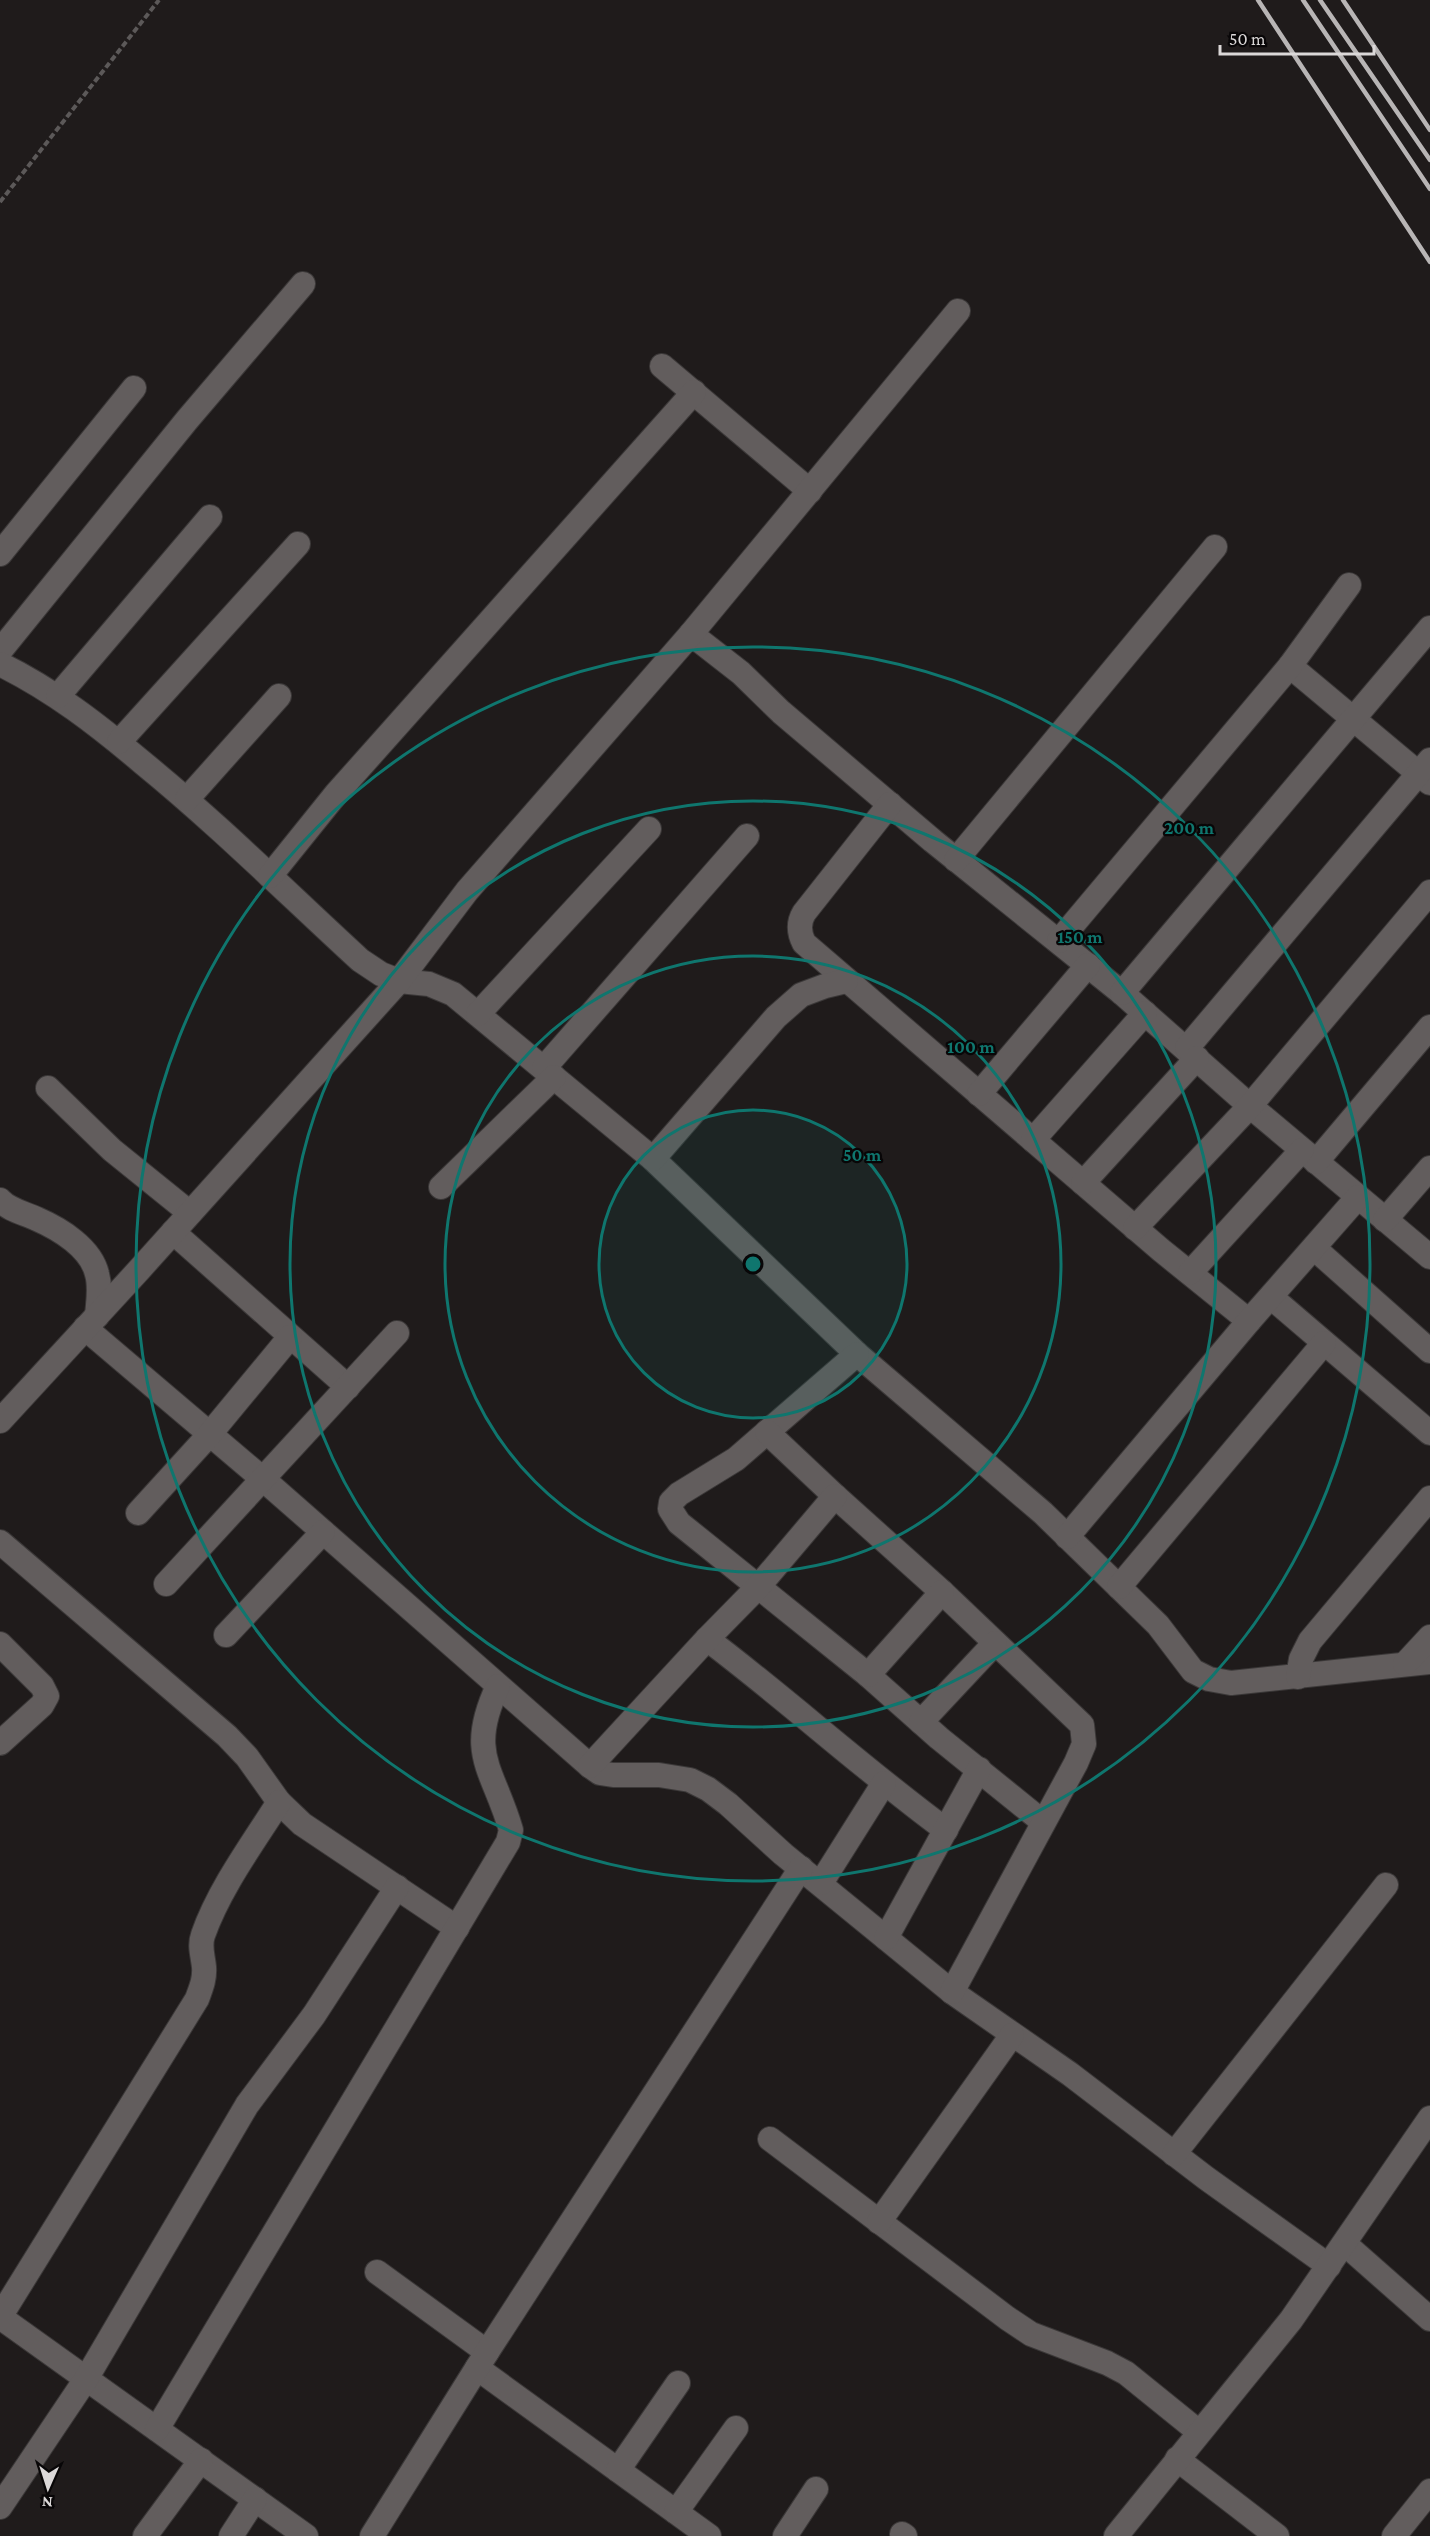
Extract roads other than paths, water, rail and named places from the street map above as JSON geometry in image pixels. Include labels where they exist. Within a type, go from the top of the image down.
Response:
[{"type":"street","points":[[0,651],[187,420],[303,284]]},
{"type":"street","points":[[0,1421],[399,981],[467,891],[691,634],[958,310]]},
{"type":"street","points":[[662,366],[810,491]]},
{"type":"street","points":[[0,554],[134,388]]},
{"type":"street","points":[[270,876],[336,794],[694,392]]},
{"type":"street","points":[[58,696],[210,517]]},
{"type":"street","points":[[119,742],[298,544]]},
{"type":"street","points":[[956,860],[1215,547]]},
{"type":"street","points":[[1059,941],[1290,666],[1349,585]]},
{"type":"street","points":[[1122,993],[1430,628]]},
{"type":"street","points":[[691,634],[741,673],[781,712],[956,860],[1122,993],[1250,1106],[1430,1257]]},
{"type":"street","points":[[0,664],[58,696],[119,742],[187,799],[360,960],[381,974],[399,981],[429,984],[453,994],[653,1159],[856,1354],[990,1467],[1067,1537],[1158,1625],[1193,1671],[1209,1679],[1231,1683],[1430,1662]]},
{"type":"street","points":[[1083,1183],[1426,772],[1354,719],[1290,666]]},
{"type":"street","points":[[187,799],[279,696]]},
{"type":"street","points":[[890,804],[810,903],[800,919],[800,936],[804,944],[1135,1228],[1249,1321]]},
{"type":"street","points":[[478,1014],[649,829]]},
{"type":"street","points":[[441,1187],[549,1073],[747,836]]},
{"type":"street","points":[[1135,1228],[1250,1106],[1430,892]]},
{"type":"street","points":[[979,1094],[1088,965]]},
{"type":"street","points":[[653,1159],[776,1017],[801,995],[846,981]]},
{"type":"street","points":[[1033,1140],[1145,1013]]},
{"type":"street","points":[[1190,1273],[1309,1156],[1430,1027]]},
{"type":"street","points":[[48,1088],[112,1150],[190,1213]]},
{"type":"street","points":[[1386,1220],[1430,1168]]},
{"type":"street","points":[[1067,1537],[1249,1321],[1358,1197]]},
{"type":"street","points":[[0,1200],[9,1208],[62,1232],[87,1255],[98,1274],[99,1290],[91,1322]]},
{"type":"street","points":[[173,1232],[348,1387]]},
{"type":"street","points":[[1314,1248],[1430,1351]]},
{"type":"street","points":[[1271,1297],[1430,1433]]},
{"type":"street","points":[[91,1322],[209,1435],[264,1480],[590,1766],[600,1773],[613,1775],[659,1775],[690,1780],[728,1804],[754,1829],[951,1992],[1070,2074],[1174,2154],[1329,2266]]},
{"type":"street","points":[[166,1584],[397,1333]]},
{"type":"street","points":[[138,1513],[209,1435],[290,1337]]},
{"type":"street","points":[[1119,1587],[1324,1343]]},
{"type":"street","points":[[856,1354],[721,1470],[679,1494],[671,1502],[670,1509],[679,1523],[1043,1822]]},
{"type":"street","points":[[767,1432],[942,1592],[1082,1725],[1084,1744],[1080,1754],[951,1992]]},
{"type":"street","points":[[590,1766],[706,1639],[758,1587],[835,1496]]},
{"type":"street","points":[[1298,1677],[1301,1659],[1315,1634],[1430,1498]]},
{"type":"street","points":[[226,1635],[323,1532]]},
{"type":"street","points":[[0,1542],[227,1736],[247,1757],[279,1802],[302,1824],[456,1928]]},
{"type":"street","points":[[868,1676],[942,1592]]},
{"type":"street","points":[[1404,1664],[1430,1637]]},
{"type":"street","points":[[706,1639],[773,1689],[884,1783],[945,1830]]},
{"type":"street","points":[[921,1722],[995,1643]]},
{"type":"street","points":[[0,1644],[42,1686],[47,1696],[42,1705],[0,1743]]},
{"type":"street","points":[[157,2429],[508,1842],[511,1830],[483,1752],[482,1731],[487,1710],[498,1686]]},
{"type":"street","points":[[886,1938],[979,1769]]},
{"type":"street","points":[[821,1883],[884,1783]]},
{"type":"street","points":[[279,1802],[234,1874],[206,1928],[202,1939],[204,1970],[202,1986],[196,1999],[0,2318],[306,2536]]},
{"type":"street","points":[[372,2536],[482,2360],[801,1868]]},
{"type":"street","points":[[1174,2154],[1386,1885]]},
{"type":"street","points":[[0,2507],[86,2379],[247,2104],[331,1990],[397,1887]]},
{"type":"street","points":[[879,2222],[1012,2035]]},
{"type":"street","points":[[1116,2536],[1291,2320],[1430,2118]]},
{"type":"street","points":[[770,2139],[1031,2334],[1107,2363],[1126,2373],[1199,2432]]},
{"type":"street","points":[[1345,2244],[1430,2319]]},
{"type":"street","points":[[377,2272],[618,2470],[709,2536]]},
{"type":"street","points":[[618,2470],[678,2383]]},
{"type":"street","points":[[676,2512],[736,2428]]},
{"type":"street","points":[[1177,2459],[1277,2536]]},
{"type":"street","points":[[145,2536],[201,2460]]},
{"type":"street","points":[[785,2536],[816,2489]]},
{"type":"street","points":[[1394,2536],[1430,2491]]},
{"type":"street","points":[[231,2536],[255,2499]]},
{"type":"railway","points":[[1258,0],[1430,262]]},
{"type":"railway","points":[[1303,0],[1430,189]]},
{"type":"railway","points":[[1320,0],[1430,160]]},
{"type":"railway","points":[[1343,0],[1430,130]]}]
